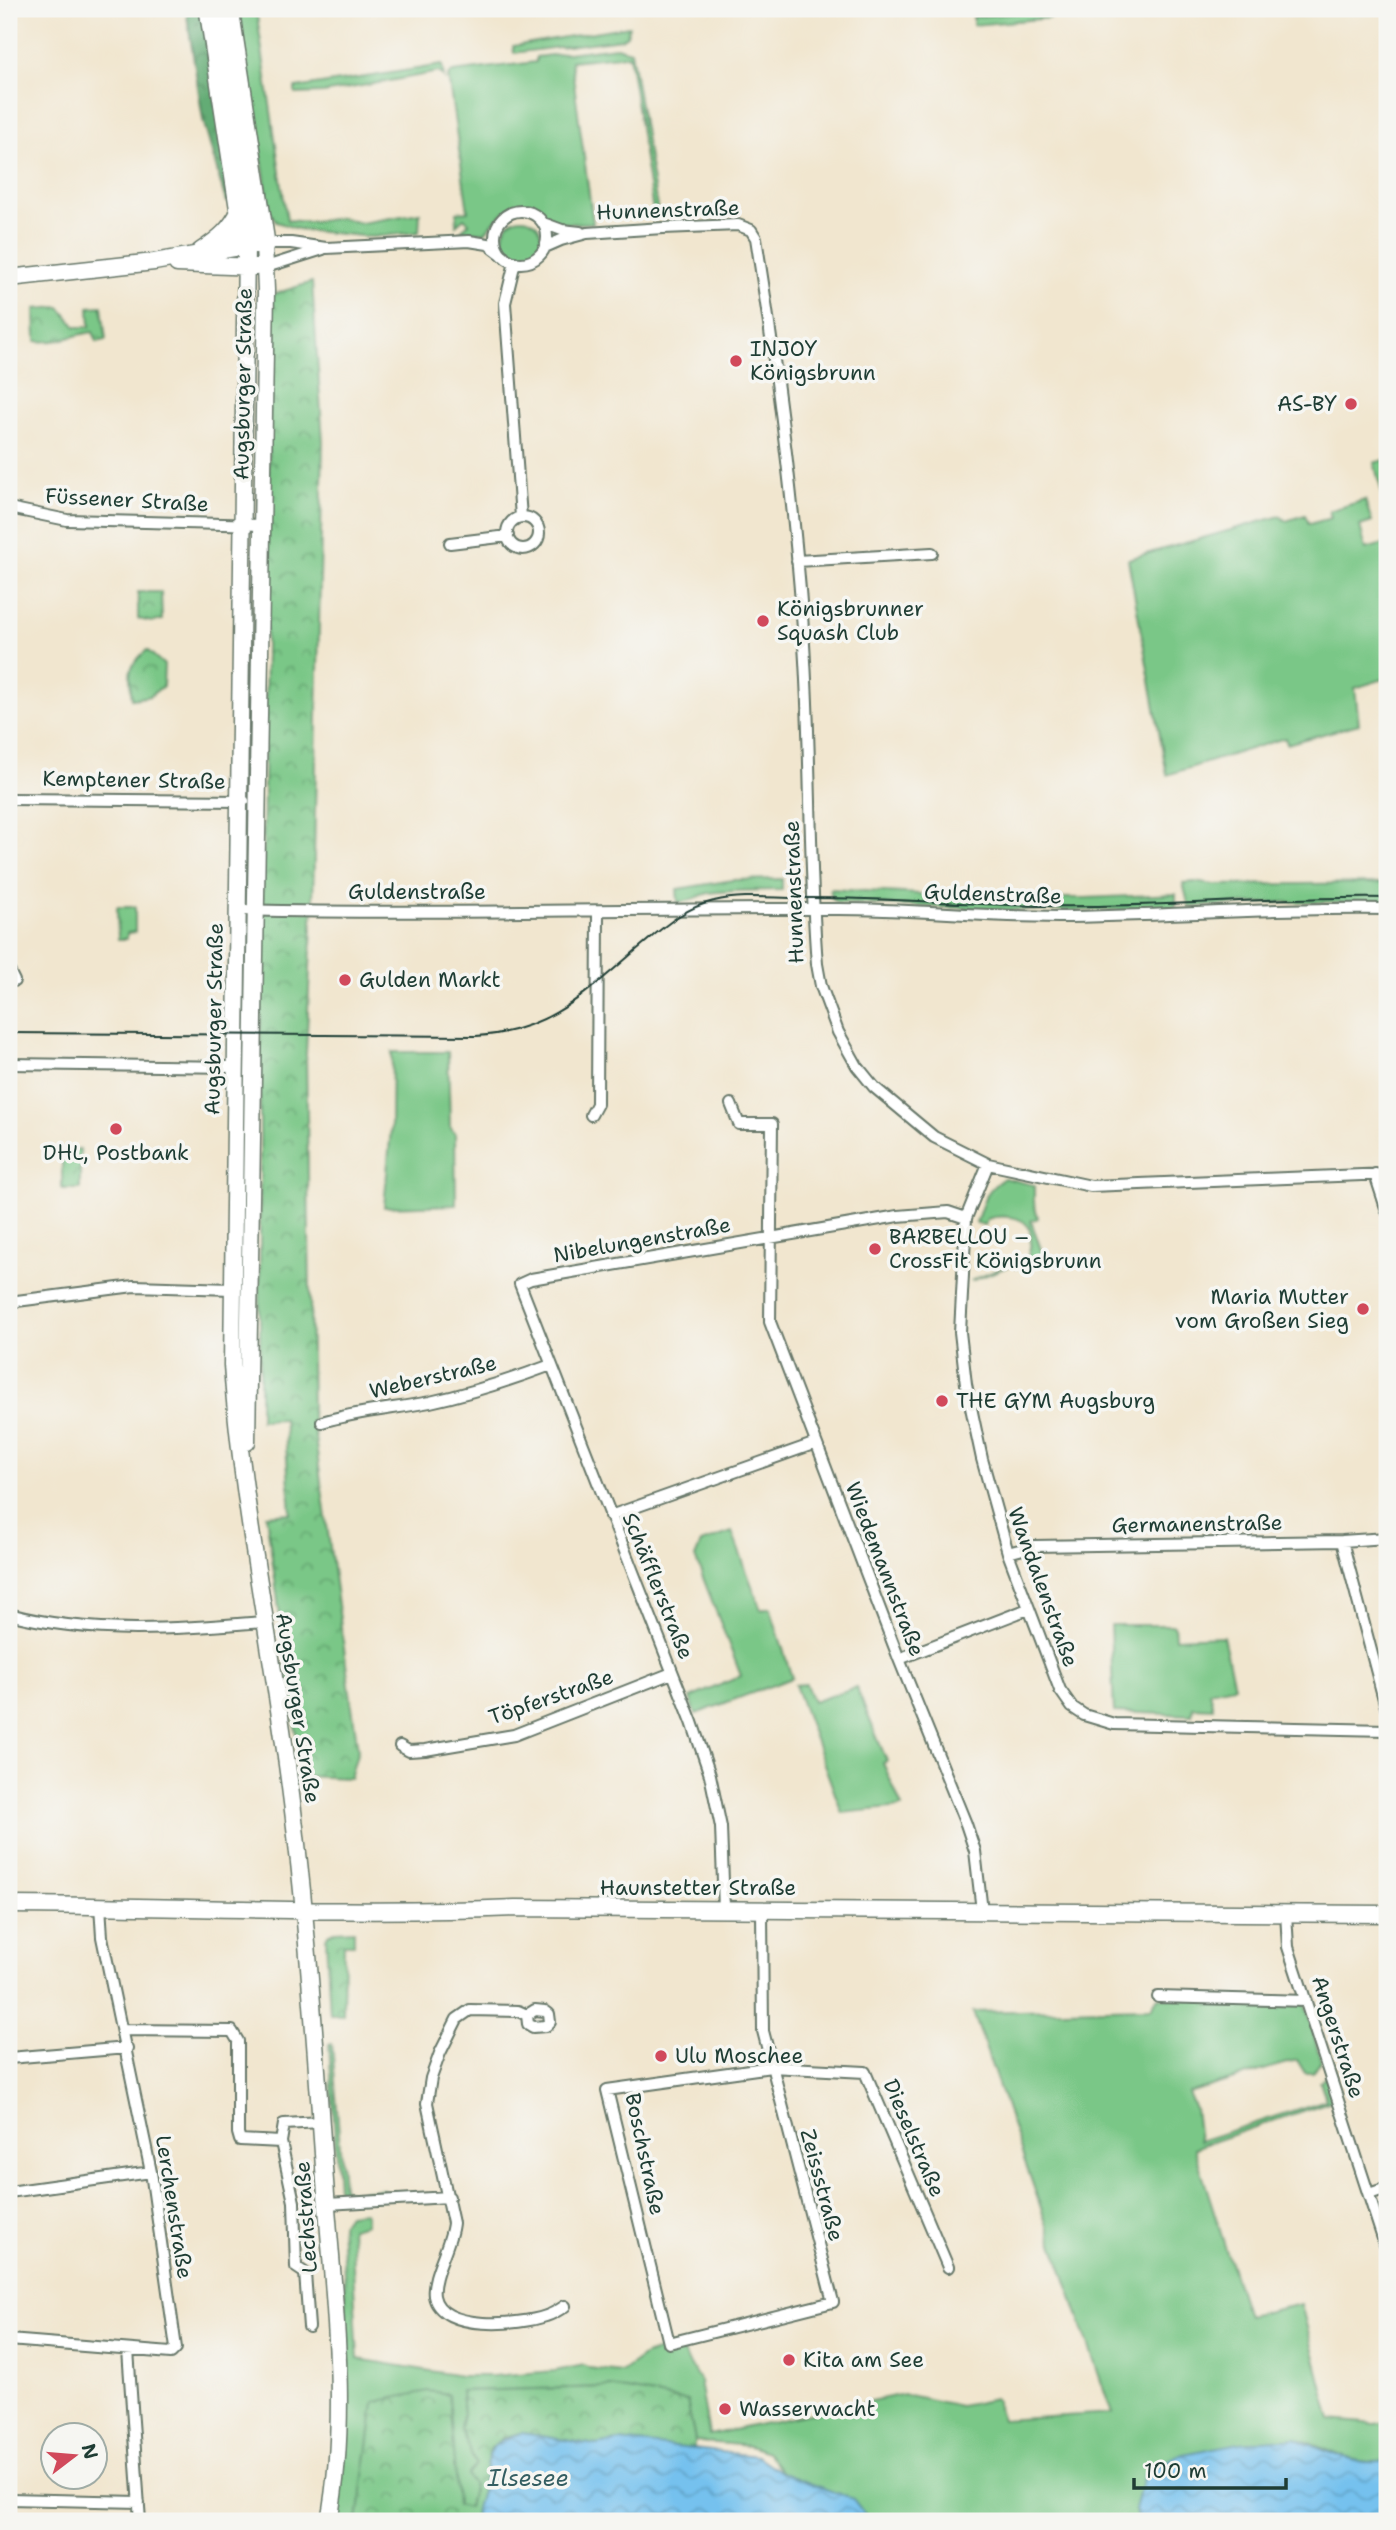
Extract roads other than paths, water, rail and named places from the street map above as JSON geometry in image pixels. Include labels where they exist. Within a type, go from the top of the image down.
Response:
[{"type":"highway","points":[[210,9],[242,211],[255,244]]},
{"type":"highway","points":[[228,9],[255,244]]},
{"type":"highway","points":[[202,253],[221,241],[235,226],[242,211]]},
{"type":"street","name":"Hunnenstraße","points":[[470,241],[489,234],[512,213],[523,211],[534,215],[542,223],[562,230],[587,233],[738,225],[753,232],[756,238],[797,561],[810,760],[817,964],[821,986],[838,1032],[857,1066],[882,1095],[934,1137],[988,1164],[1091,1186],[1381,1174]]},
{"type":"street","points":[[542,223],[547,235],[545,247]]},
{"type":"street","points":[[499,224],[496,242],[504,257]]},
{"type":"street","name":"Hunnenstraße","points":[[255,244],[291,243],[326,248],[470,241],[488,244],[515,262],[533,260],[545,247],[587,233]]},
{"type":"street","points":[[9,278],[154,262],[255,244]]},
{"type":"street","name":"Augsburger Straße","points":[[248,1512],[266,267],[255,244]]},
{"type":"street","name":"Augsburger Straße","points":[[255,244],[246,268],[232,1365],[248,1512],[290,1788],[304,1910]]},
{"type":"street","name":"Hunnenstraße","points":[[154,262],[266,267],[326,248]]},
{"type":"street","points":[[515,262],[505,303],[522,517]]},
{"type":"street","name":"Füssener Straße","points":[[9,508],[67,520],[244,525]]},
{"type":"street","points":[[522,517],[536,523],[539,533],[536,542],[527,548],[513,545],[508,536],[509,526],[522,517]]},
{"type":"street","points":[[244,525],[262,525]]},
{"type":"street","points":[[450,543],[508,536]]},
{"type":"street","points":[[797,561],[932,553]]},
{"type":"street","name":"Kemptener Straße","points":[[9,799],[258,801]]},
{"type":"street","name":"Guldenstraße","points":[[237,910],[598,912],[621,909],[814,909],[1065,916],[1387,908]]},
{"type":"street","points":[[591,1115],[597,1104],[598,912]]},
{"type":"street","points":[[9,1064],[235,1067]]},
{"type":"street","points":[[731,1104],[739,1124],[772,1124],[771,1237]]},
{"type":"street","name":"Wandalenstraße","points":[[988,1164],[966,1218],[960,1332],[966,1384],[982,1459],[1008,1553],[1060,1690],[1072,1707],[1084,1715],[1114,1724],[1387,1730]]},
{"type":"street","points":[[1381,1174],[1387,1211]]},
{"type":"street","name":"Nibelungenstraße","points":[[520,1284],[531,1279],[771,1237],[935,1212],[948,1212],[966,1218]]},
{"type":"street","name":"Wiedemannstraße","points":[[771,1237],[770,1322],[899,1659],[966,1824],[975,1852],[982,1912]]},
{"type":"street","name":"Schäfflerstraße","points":[[520,1284],[710,1775],[721,1827],[724,1909]]},
{"type":"street","points":[[9,1302],[135,1286],[232,1289]]},
{"type":"street","name":"Weberstraße","points":[[322,1422],[347,1414],[395,1409],[466,1393],[551,1365]]},
{"type":"street","points":[[610,1516],[816,1443]]},
{"type":"street","name":"Germanenstraße","points":[[1008,1553],[1034,1546],[1387,1538]]},
{"type":"street","points":[[1342,1541],[1387,1711]]},
{"type":"street","points":[[899,1659],[1028,1609]]},
{"type":"street","points":[[9,1614],[39,1622],[112,1629],[264,1622]]},
{"type":"street","name":"Töpferstraße","points":[[400,1746],[409,1751],[425,1750],[514,1735],[672,1673]]},
{"type":"street","name":"Haunstetter Straße","points":[[9,1905],[393,1912],[515,1908],[1387,1914]]},
{"type":"street","name":"Lerchenstraße","points":[[9,2340],[171,2353],[176,2348],[151,2172],[102,1937],[100,1905]]},
{"type":"street","name":"Lechstraße","points":[[304,1910],[338,2386],[336,2461],[329,2521]]},
{"type":"street","name":"Zeissstraße","points":[[669,2343],[833,2302],[763,2031],[762,1910]]},
{"type":"street","name":"Angerstraße","points":[[1286,1913],[1288,1947],[1387,2251]]},
{"type":"street","points":[[1158,1997],[1306,2001]]},
{"type":"street","points":[[527,2015],[518,2011],[470,2010],[457,2019],[431,2078],[427,2103],[453,2223],[452,2236],[434,2284],[434,2295],[443,2312],[457,2320],[525,2321],[547,2316],[565,2306]]},
{"type":"street","points":[[123,2030],[232,2031],[238,2041],[240,2140],[281,2141]]},
{"type":"street","points":[[9,2058],[127,2048]]},
{"type":"street","name":"Dieselstraße","points":[[771,2067],[865,2072],[948,2267]]},
{"type":"street","name":"Boschstraße","points":[[669,2343],[607,2090],[771,2067]]},
{"type":"street","points":[[309,2328],[305,2273],[296,2267],[294,2202],[281,2141],[284,2124],[321,2122]]},
{"type":"street","points":[[9,2192],[151,2172]]},
{"type":"street","points":[[1369,2194],[1387,2188]]},
{"type":"street","points":[[327,2204],[449,2197]]},
{"type":"street","points":[[128,2350],[140,2521]]},
{"type":"street","points":[[9,2499],[139,2502]]},
{"type":"water","name":"Ilsesee","points":[[522,2433],[596,2445],[619,2441],[757,2456],[782,2473],[853,2499],[870,2521],[474,2521],[492,2449],[502,2440]]},
{"type":"water","points":[[1296,2438],[1352,2460],[1387,2461],[1387,2521],[1138,2521],[1135,2510],[1144,2474],[1178,2455],[1240,2443]]},
{"type":"tram line","points":[[9,1033],[476,1036],[503,1033],[527,1026],[569,1004],[686,912],[704,904],[735,898],[1090,906],[1387,898]]},
{"type":"place","name":"INJOY Königsbrunn","points":[[736,361]]},
{"type":"place","name":"AS-BY","points":[[1351,404]]},
{"type":"place","name":"Königsbrunner Squash Club","points":[[763,621]]},
{"type":"place","name":"Gulden Markt","points":[[345,980]]},
{"type":"place","name":"DHL, Postbank","points":[[116,1129]]},
{"type":"place","name":"BARBELLOU – CrossFit Königsbrunn","points":[[875,1249]]},
{"type":"place","name":"Maria Mutter vom Großen Sieg","points":[[1363,1309]]},
{"type":"place","name":"THE GYM Augsburg","points":[[942,1401]]},
{"type":"place","name":"Ulu Moschee","points":[[661,2056]]},
{"type":"place","name":"Kita am See","points":[[789,2360]]},
{"type":"place","name":"Wasserwacht","points":[[725,2409]]}]
